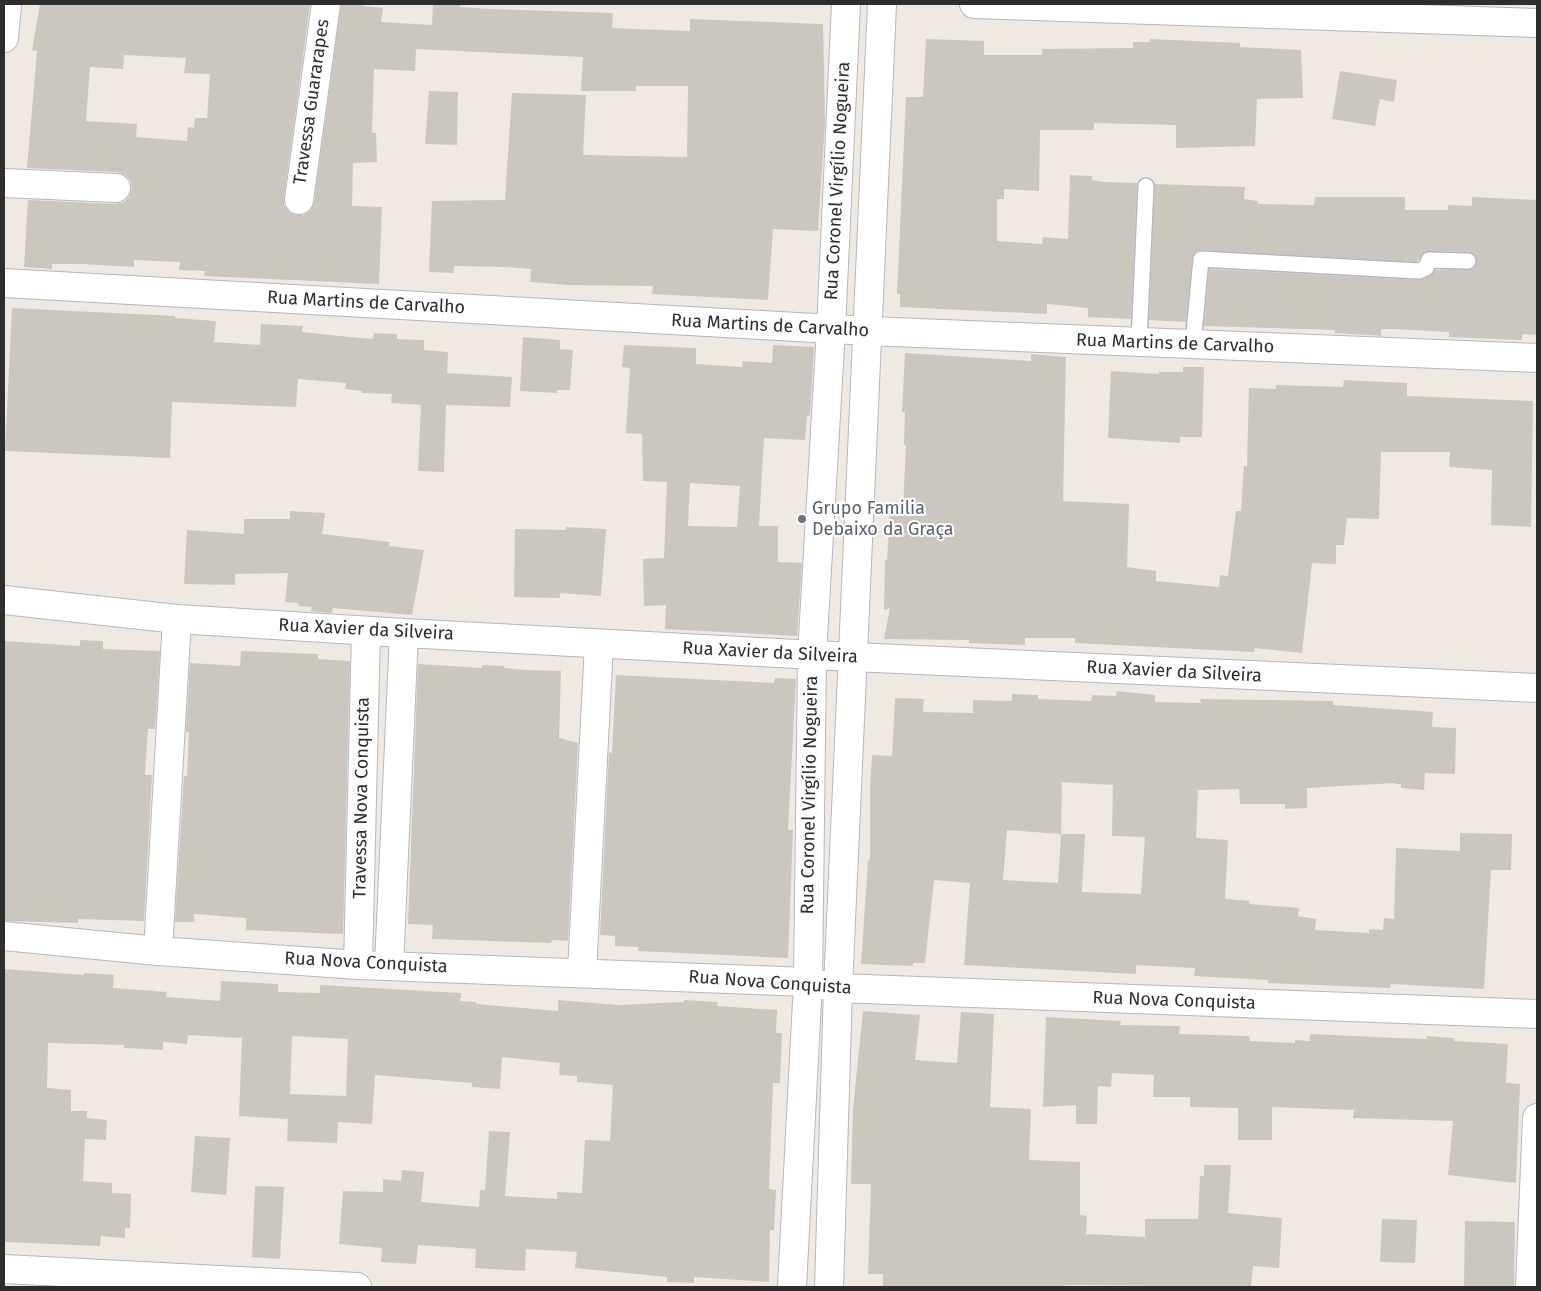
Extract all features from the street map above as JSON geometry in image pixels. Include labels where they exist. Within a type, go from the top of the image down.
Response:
[{"type":"street","points":[[4,38],[7,4]]},
{"type":"street","name":"Travessa Guararapes","points":[[299,200],[326,4]]},
{"type":"street","name":"Rua Coronel Virgílio Nogueira","points":[[792,1287],[808,982],[812,655],[831,329],[846,4]]},
{"type":"street","name":"Rua Coronel Virgílio Nogueira","points":[[829,1287],[838,988],[869,331],[882,4]]},
{"type":"street","points":[[974,4],[1537,23]]},
{"type":"street","points":[[4,182],[116,188]]},
{"type":"street","name":"Rua Martins de Carvalho","points":[[4,283],[869,331],[1537,358]]},
{"type":"street","name":"Rua Xavier da Silveira","points":[[4,600],[177,619],[366,631],[853,657],[1537,688]]},
{"type":"street","points":[[158,951],[177,619]]},
{"type":"street","name":"Travessa Nova Conquista","points":[[358,965],[366,631]]},
{"type":"street","points":[[389,966],[404,633]]},
{"type":"street","points":[[582,972],[599,644]]},
{"type":"street","points":[[362,797],[396,800]]},
{"type":"street","name":"Rua Nova Conquista","points":[[4,936],[158,951],[358,965],[808,982],[838,988],[1537,1014]]},
{"type":"street","points":[[1530,1287],[1537,1118]]},
{"type":"street","points":[[4,1269],[357,1287]]},
{"type":"lane","points":[[1139,342],[1146,186]]},
{"type":"lane","points":[[1193,344],[1201,259],[1419,271],[1426,268],[1428,260],[1468,261]]},
{"type":"building","points":[[40,4],[310,4],[284,198],[284,205],[289,212],[304,215],[311,210],[314,202],[341,4],[363,4],[363,6],[383,8],[381,22],[432,25],[433,4],[460,4],[460,7],[491,9],[613,13],[612,28],[690,31],[690,19],[823,24],[825,122],[818,231],[773,229],[768,300],[652,294],[653,286],[568,285],[530,282],[531,269],[507,267],[454,266],[454,273],[429,272],[432,201],[505,200],[512,93],[586,95],[583,155],[687,157],[688,86],[636,86],[636,91],[581,91],[583,57],[416,49],[415,71],[374,69],[372,133],[376,133],[377,162],[353,163],[352,206],[382,207],[379,284],[204,276],[205,271],[179,270],[180,262],[134,260],[134,267],[52,264],[52,269],[24,267],[28,200],[115,204],[124,202],[129,197],[132,189],[130,180],[125,175],[117,172],[27,168],[37,51],[32,50]],"holes":[[[124,55],[186,58],[184,73],[210,74],[207,118],[195,118],[194,128],[188,127],[187,141],[136,137],[137,124],[86,121],[90,67],[123,69]]]},
{"type":"building","points":[[926,39],[984,41],[984,55],[1042,55],[1042,49],[1133,48],[1133,42],[1150,42],[1150,39],[1240,43],[1240,47],[1301,50],[1303,98],[1257,99],[1255,146],[1176,148],[1176,125],[1094,123],[1094,130],[1040,130],[1039,191],[1004,189],[1004,199],[997,199],[997,241],[1042,244],[1043,237],[1068,239],[1070,175],[1092,176],[1092,180],[1103,182],[1137,183],[1131,319],[1088,317],[1088,308],[1047,304],[1047,314],[900,307],[900,294],[897,294],[906,97],[923,97]]},
{"type":"building","points":[[1340,71],[1397,80],[1394,102],[1380,99],[1375,126],[1332,119]]},
{"type":"building","points":[[429,91],[458,92],[457,145],[425,144]]},
{"type":"building","points":[[1155,184],[1245,187],[1244,199],[1258,201],[1258,204],[1314,205],[1315,197],[1405,197],[1405,210],[1448,210],[1448,205],[1472,206],[1472,197],[1537,200],[1537,335],[1522,334],[1522,340],[1449,337],[1449,332],[1395,329],[1381,329],[1381,336],[1335,333],[1335,330],[1204,326],[1209,269],[1419,280],[1430,276],[1435,270],[1473,269],[1476,265],[1476,257],[1468,252],[1429,251],[1423,253],[1417,262],[1197,250],[1192,258],[1186,322],[1149,320]]},
{"type":"building","points":[[12,308],[175,316],[175,318],[216,321],[214,342],[260,345],[261,324],[303,326],[302,332],[373,339],[374,333],[397,334],[397,339],[424,340],[424,350],[448,352],[447,373],[512,377],[510,407],[446,405],[444,472],[418,471],[421,405],[391,403],[392,394],[362,393],[362,391],[345,389],[346,383],[298,379],[296,407],[172,402],[170,458],[5,451]]},
{"type":"building","points":[[523,337],[560,340],[560,349],[573,350],[570,390],[557,390],[557,393],[520,391]]},
{"type":"building","points":[[624,345],[696,348],[696,364],[742,367],[743,361],[772,363],[773,345],[814,347],[810,416],[807,416],[805,440],[764,438],[759,526],[778,526],[778,562],[802,563],[797,636],[665,629],[666,605],[644,606],[643,559],[664,558],[667,482],[643,481],[642,434],[626,433],[630,368],[622,367]],"holes":[[[690,483],[740,486],[737,527],[688,526]]]},
{"type":"building","points":[[905,353],[1031,361],[1031,354],[1066,357],[1063,501],[1129,504],[1127,567],[1156,571],[1156,581],[1219,587],[1220,575],[1228,576],[1236,511],[1241,511],[1244,466],[1247,466],[1249,388],[1276,389],[1276,385],[1343,387],[1344,380],[1407,383],[1407,396],[1533,401],[1531,527],[1491,525],[1492,470],[1449,467],[1450,452],[1381,452],[1379,519],[1347,518],[1344,545],[1336,545],[1336,564],[1312,563],[1302,653],[1255,648],[1254,652],[1075,643],[1075,638],[1025,638],[1025,645],[969,643],[969,640],[884,639],[890,608],[884,610],[885,560],[887,560],[890,510],[903,510],[906,445],[904,445],[905,412],[902,412]]},
{"type":"building","points":[[1183,367],[1204,367],[1202,437],[1180,437],[1180,443],[1108,438],[1111,371],[1159,374],[1159,372],[1183,372]]},
{"type":"building","points":[[290,511],[325,513],[322,534],[390,542],[389,546],[424,550],[412,615],[333,608],[332,613],[311,611],[312,607],[298,606],[299,603],[285,602],[288,573],[235,574],[235,585],[184,584],[187,530],[244,534],[244,519],[290,519]]},
{"type":"building","points":[[566,527],[606,529],[601,596],[560,593],[560,598],[514,597],[515,529],[566,530]]},
{"type":"building","points":[[80,640],[103,641],[103,649],[160,651],[155,729],[148,729],[145,775],[152,775],[144,921],[78,919],[78,923],[4,921],[4,641],[80,646]]},
{"type":"building","points":[[241,651],[318,654],[318,659],[350,661],[343,934],[246,930],[246,918],[194,914],[194,922],[175,922],[184,776],[187,776],[189,732],[186,732],[190,663],[240,666]]},
{"type":"building","points":[[418,664],[482,668],[482,665],[504,666],[504,668],[526,670],[561,671],[559,738],[578,743],[568,941],[552,940],[551,943],[432,939],[433,925],[408,924]]},
{"type":"building","points":[[616,675],[774,683],[775,678],[796,679],[788,830],[793,830],[788,958],[638,951],[638,947],[615,946],[615,936],[600,935],[609,752],[612,753]]},
{"type":"building","points":[[1117,691],[1155,695],[1155,702],[1201,703],[1200,699],[1333,701],[1333,705],[1433,712],[1432,727],[1456,728],[1455,774],[1425,773],[1424,790],[1401,788],[1401,784],[1395,783],[1307,788],[1307,808],[1285,809],[1285,804],[1240,804],[1239,789],[1198,790],[1196,838],[1228,840],[1225,899],[1250,901],[1249,904],[1299,908],[1298,916],[1316,919],[1315,930],[1369,933],[1369,929],[1383,930],[1384,918],[1394,919],[1396,848],[1460,851],[1460,833],[1512,834],[1511,870],[1491,870],[1484,989],[1391,984],[1390,988],[1268,983],[1268,980],[1194,976],[1195,968],[1136,965],[1136,974],[964,965],[970,883],[934,880],[925,963],[913,963],[913,966],[861,964],[868,862],[870,858],[872,755],[892,756],[895,698],[924,699],[923,712],[973,713],[973,700],[1012,701],[1012,694],[1038,695],[1038,699],[1091,701],[1092,695],[1116,696]],"holes":[[[1062,782],[1113,785],[1112,836],[1145,837],[1141,894],[1082,892],[1085,834],[1061,834]],[[1007,830],[1061,834],[1058,883],[1003,880]]]},
{"type":"building","points":[[4,969],[84,975],[84,973],[114,975],[113,988],[167,992],[166,997],[220,1001],[221,981],[278,984],[278,992],[320,993],[320,985],[461,993],[460,1001],[476,1002],[476,1004],[558,1011],[558,1000],[618,1005],[684,1002],[684,1000],[718,1002],[717,1006],[777,1010],[776,1033],[782,1033],[780,1083],[773,1083],[769,1189],[776,1190],[774,1230],[770,1230],[769,1282],[694,1277],[694,1283],[667,1282],[667,1277],[575,1268],[577,1252],[526,1249],[525,1271],[475,1268],[476,1249],[418,1245],[416,1264],[381,1262],[382,1248],[339,1244],[343,1191],[383,1192],[383,1179],[401,1181],[402,1170],[424,1172],[421,1202],[479,1207],[480,1190],[485,1190],[489,1131],[510,1132],[505,1196],[557,1199],[557,1192],[582,1193],[585,1140],[610,1141],[613,1085],[577,1082],[577,1076],[559,1075],[560,1063],[502,1057],[500,1089],[472,1087],[472,1083],[375,1075],[372,1124],[338,1122],[337,1143],[287,1141],[288,1119],[239,1116],[242,1038],[188,1035],[187,1044],[163,1042],[163,1050],[124,1048],[124,1045],[48,1043],[47,1088],[71,1090],[71,1111],[87,1111],[87,1118],[107,1120],[106,1140],[85,1139],[83,1181],[112,1183],[112,1193],[131,1194],[130,1228],[125,1228],[125,1238],[101,1236],[100,1246],[4,1242]],"holes":[[[292,1036],[348,1039],[346,1096],[290,1094]]]},
{"type":"building","points":[[863,1011],[920,1015],[915,1060],[957,1063],[961,1012],[994,1014],[990,1107],[1031,1109],[1029,1160],[1080,1162],[1080,1215],[1087,1216],[1086,1234],[1145,1237],[1145,1219],[1198,1219],[1200,1176],[1204,1176],[1204,1165],[1231,1165],[1228,1213],[1282,1218],[1279,1268],[1253,1266],[1251,1287],[1065,1285],[1064,1287],[883,1287],[883,1274],[868,1274],[871,1184],[851,1184],[853,1109]]},
{"type":"building","points":[[1046,1017],[1121,1021],[1120,1025],[1180,1026],[1179,1034],[1249,1036],[1250,1041],[1295,1043],[1295,1040],[1310,1041],[1310,1034],[1427,1039],[1427,1036],[1454,1038],[1454,1041],[1508,1044],[1506,1083],[1520,1084],[1516,1183],[1448,1175],[1453,1121],[1353,1118],[1354,1110],[1272,1107],[1272,1140],[1238,1140],[1238,1108],[1190,1107],[1190,1097],[1153,1097],[1154,1075],[1112,1073],[1111,1087],[1098,1086],[1097,1124],[1076,1124],[1076,1105],[1043,1107]]},
{"type":"building","points":[[195,1136],[230,1138],[226,1195],[191,1192]]},
{"type":"building","points":[[255,1186],[284,1187],[280,1259],[252,1257]]},
{"type":"building","points":[[1382,1219],[1417,1220],[1415,1263],[1380,1262]]},
{"type":"building","points":[[1465,1221],[1515,1222],[1514,1287],[1464,1287]]},
{"type":"place","name":"Grupo Familia Debaixo da Graça","points":[[802,519]]}]
